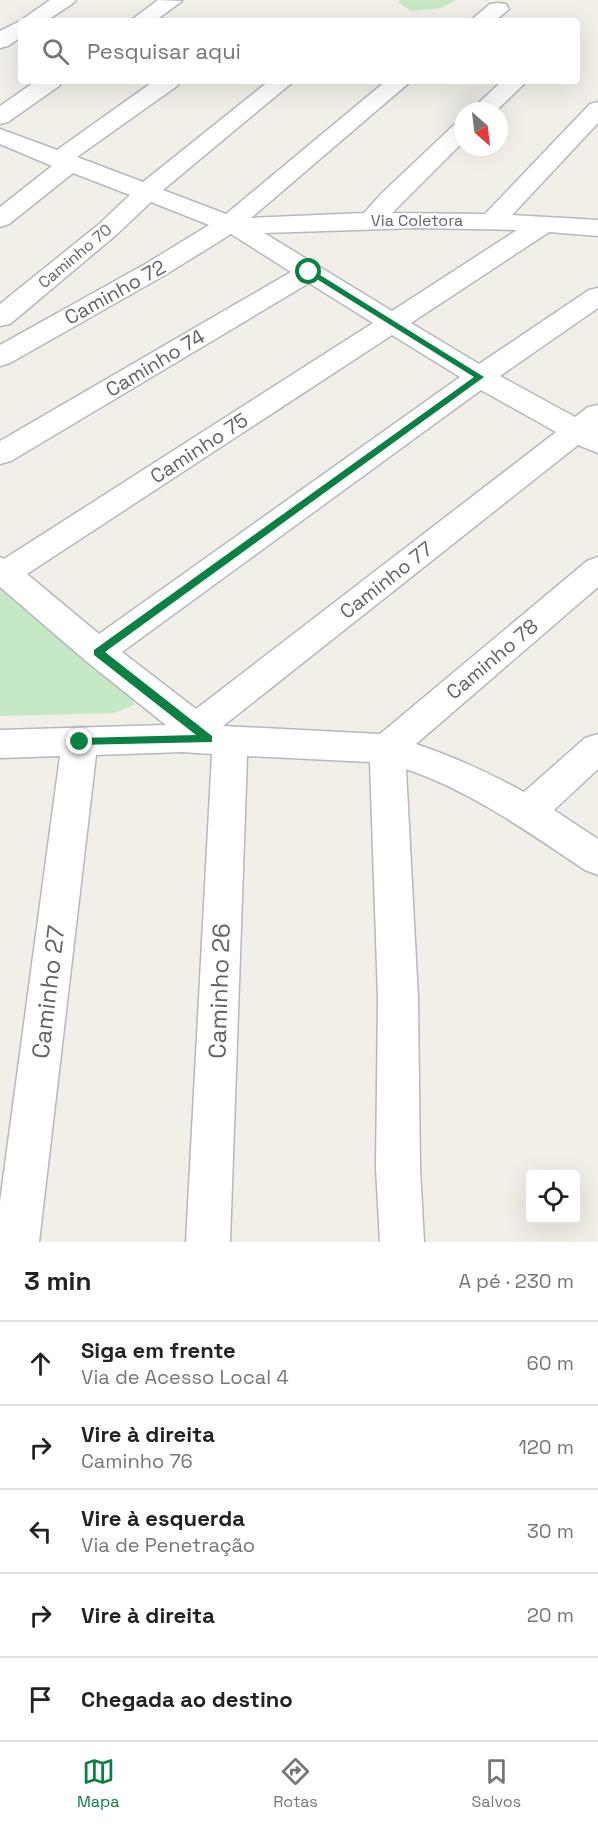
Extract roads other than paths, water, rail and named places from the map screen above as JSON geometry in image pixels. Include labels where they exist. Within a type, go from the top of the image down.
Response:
[{"type":"street","points":[[36,18],[65,0]]},
{"type":"street","points":[[146,18],[171,1]]},
{"type":"street","points":[[0,41],[18,29]]},
{"type":"street","points":[[0,117],[47,84]]},
{"type":"street","points":[[0,219],[64,162],[165,84]]},
{"type":"street","name":"Caminho 70","points":[[0,318],[108,230],[148,191],[279,84]]},
{"type":"street","name":"Caminho 72","points":[[0,357],[233,225],[396,84]]},
{"type":"street","points":[[492,102],[513,84]]},
{"type":"street","points":[[493,220],[598,109]]},
{"type":"street","name":"Via Coletora","points":[[0,136],[233,225],[373,219],[493,220],[598,228]]},
{"type":"street","points":[[373,219],[390,199],[454,138]]},
{"type":"street","points":[[305,269],[304,249],[310,239],[340,220]]},
{"type":"street","name":"Caminho 75","points":[[2,571],[546,223]]},
{"type":"street","points":[[233,225],[480,377],[590,429]]},
{"type":"street","name":"Caminho 74","points":[[0,454],[305,269]]},
{"type":"street","points":[[98,652],[480,377],[598,296]]},
{"type":"street","name":"Caminho 77","points":[[211,736],[590,429]]},
{"type":"street","name":"Caminho 78","points":[[387,749],[598,569]]},
{"type":"street","points":[[2,571],[98,652],[211,736]]},
{"type":"street","points":[[0,744],[211,736],[387,749],[439,765],[527,812],[598,859]]},
{"type":"street","name":"Caminho 26","points":[[208,1242],[211,736]]},
{"type":"street","name":"Caminho 27","points":[[16,1242],[80,742]]},
{"type":"street","points":[[527,812],[598,748]]},
{"type":"street","points":[[387,749],[398,998],[398,1168],[402,1242]]}]
